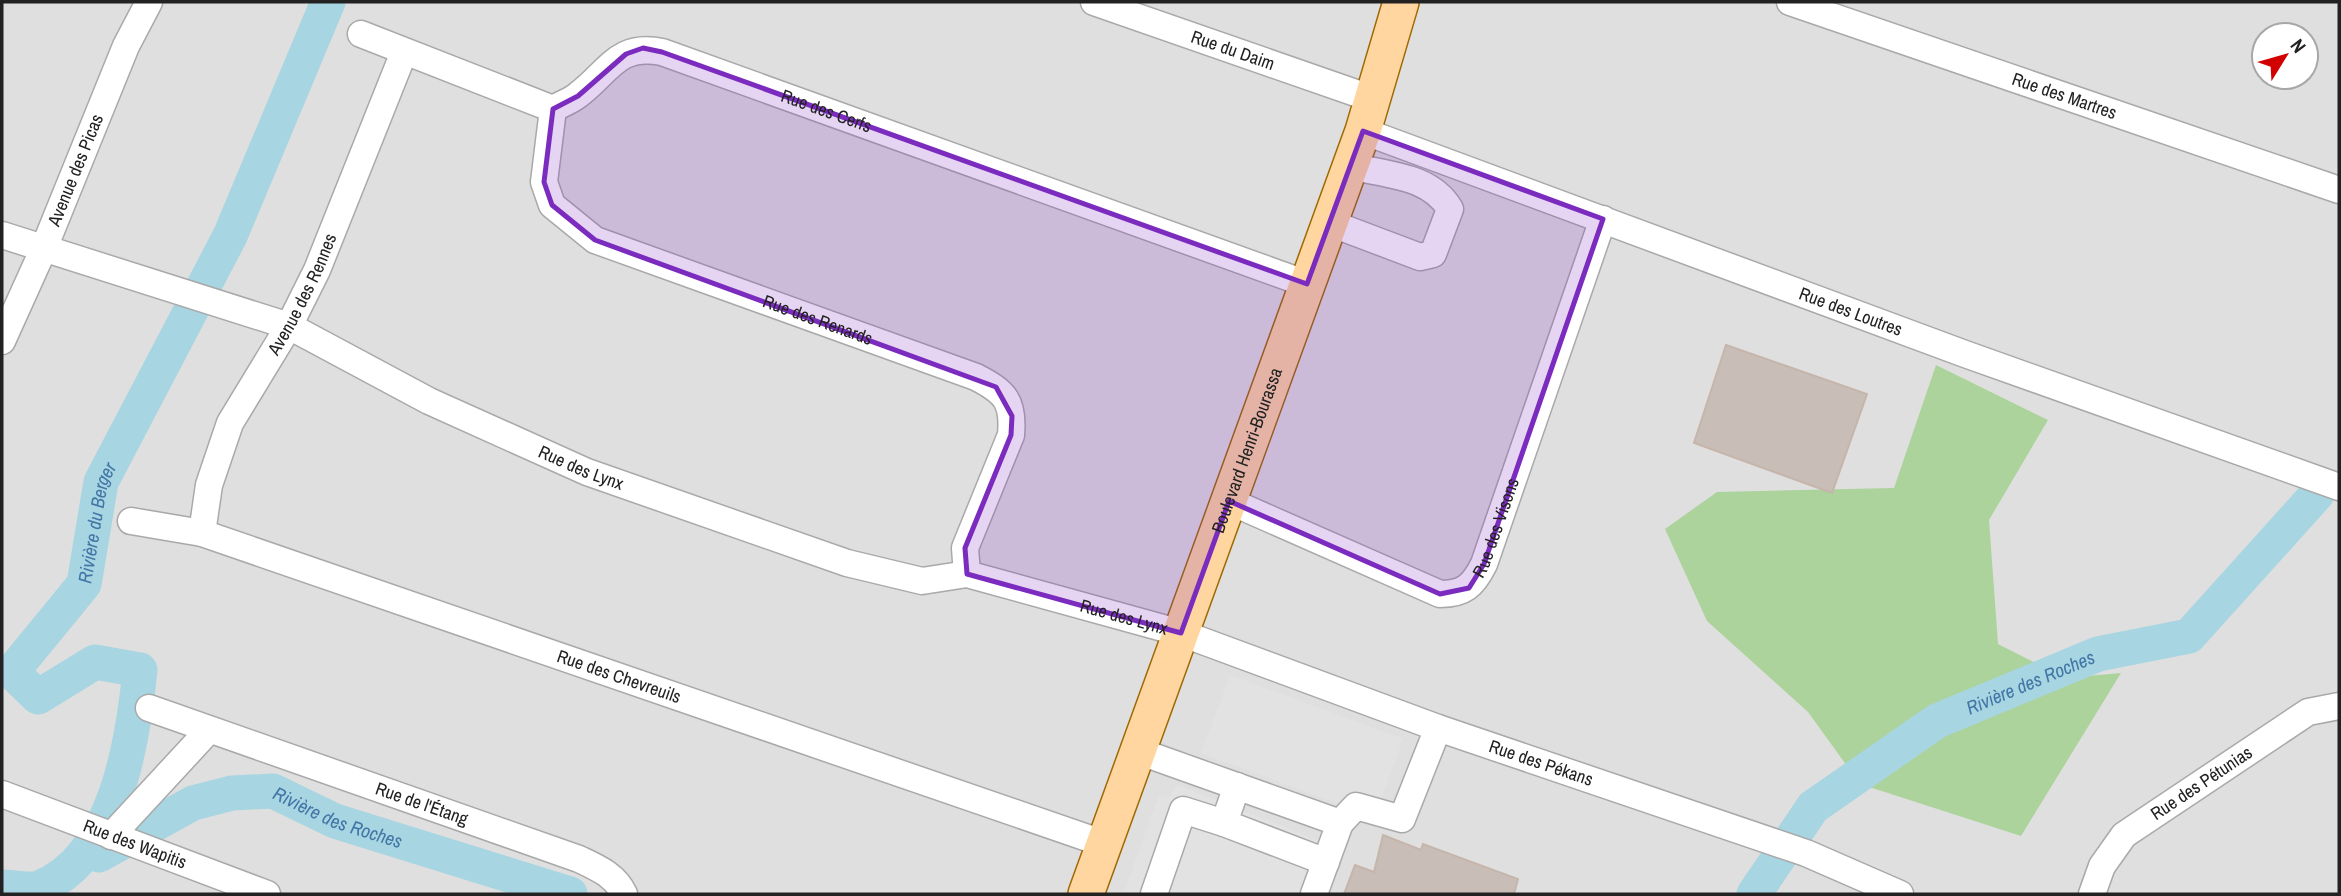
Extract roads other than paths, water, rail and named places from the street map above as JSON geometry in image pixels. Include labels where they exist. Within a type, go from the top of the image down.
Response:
[{"type":"main road","name":"Boulevard Henri-Bourassa","points":[[1086,894],[1330,223],[1368,115],[1401,2]]},
{"type":"street","name":"Avenue des Picas","points":[[2,341],[44,248],[126,46],[149,2]]},
{"type":"street","name":"Rue du Daim","points":[[1094,2],[1368,115]]},
{"type":"street","name":"Rue des Martres","points":[[1790,2],[2339,190]]},
{"type":"street","points":[[361,34],[553,108]]},
{"type":"street","name":"Rue des Cerfs","points":[[553,108],[578,96],[609,65],[626,54],[643,48],[662,52],[1307,284]]},
{"type":"street","name":"Avenue des Rennes","points":[[201,533],[209,485],[230,423],[289,326],[317,270],[404,52]]},
{"type":"street","name":"Rue des Renards","points":[[553,108],[544,182],[552,205],[595,240],[996,387],[1010,408],[1011,435],[965,548],[967,574]]},
{"type":"street","name":"Rue des Loutres","points":[[1368,115],[1603,219],[1965,354],[2339,487]]},
{"type":"street","points":[[1330,223],[1420,257],[1433,254],[1447,223],[1450,209],[1442,194],[1421,181],[1350,166]]},
{"type":"street","name":"Rue des Visons","points":[[1229,501],[1440,594],[1456,594],[1469,588],[1484,564],[1603,219]]},
{"type":"street","name":"Rue des Lynx","points":[[2,235],[289,326],[429,401],[587,472],[847,563],[922,580],[967,574],[1181,633]]},
{"type":"street","name":"Rue des Chevreuils","points":[[131,521],[201,533],[1105,844]]},
{"type":"street","name":"Rue des Pékans","points":[[1181,633],[1438,727],[1774,841],[1900,894]]},
{"type":"street","name":"Rue des Pétunias","points":[[2092,894],[2102,866],[2112,849],[2131,830],[2308,712],[2339,706]]},
{"type":"street","name":"Rue de l'Étang","points":[[149,708],[579,859],[604,871],[619,883],[624,894]]},
{"type":"street","points":[[1314,894],[1340,823],[1356,806],[1402,819],[1438,727]]},
{"type":"street","points":[[112,837],[209,730]]},
{"type":"street","points":[[1138,751],[1340,823]]},
{"type":"street","points":[[1224,823],[1237,786]]},
{"type":"street","name":"Rue des Wapitis","points":[[2,794],[267,894]]},
{"type":"street","points":[[1154,894],[1183,810],[1326,862]]},
{"type":"waterway","name":"Rivière du Berger","points":[[2,887],[39,888],[65,873],[86,851],[103,825],[116,794],[132,730],[140,670],[95,662],[38,697],[12,672],[84,584],[101,482],[230,236],[328,2]]},
{"type":"waterway","name":"Rivière des Roches","points":[[1754,894],[1813,807],[1937,721],[2098,654],[2189,636],[2317,494]]},
{"type":"waterway","name":"Rivière des Roches","points":[[99,855],[193,803],[232,793],[273,791],[335,821],[570,894]]}]
